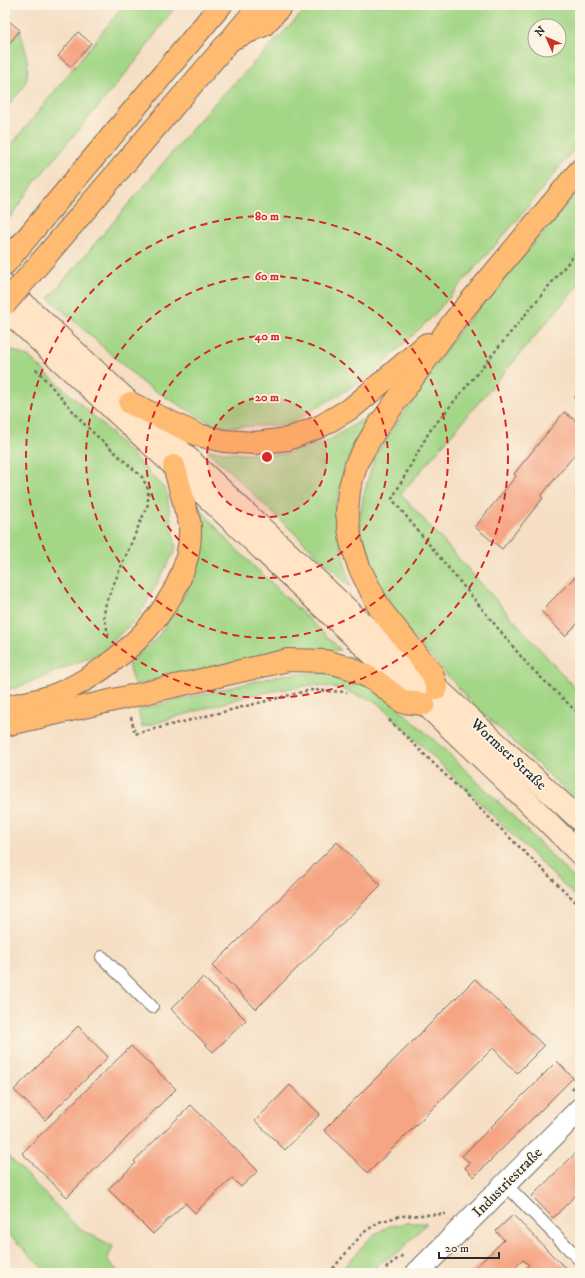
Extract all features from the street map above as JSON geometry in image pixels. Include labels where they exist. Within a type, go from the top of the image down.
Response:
[{"type":"highway","points":[[187,47],[202,5]]},
{"type":"highway","points":[[7,262],[222,5]]},
{"type":"highway","points":[[5,304],[260,5]]},
{"type":"highway","points":[[230,40],[264,25],[282,5]]},
{"type":"highway","points":[[5,726],[288,660],[325,661],[350,668],[376,681],[403,702],[430,696],[432,672],[380,609],[359,567],[351,542],[348,513],[349,490],[357,462],[376,429],[454,321],[580,170]]},
{"type":"highway","points":[[130,403],[198,436],[224,441],[255,443],[288,439],[321,426],[353,406],[454,321]]},
{"type":"highway","points":[[5,707],[52,696],[90,678],[126,651],[152,624],[175,590],[187,560],[190,525],[174,466]]},
{"type":"main road","points":[[5,286],[424,682],[430,696]]},
{"type":"main road","points":[[5,309],[174,466],[430,696],[525,799],[580,854]]},
{"type":"main road","name":"Wormser Straße","points":[[430,696],[580,820]]},
{"type":"street","name":"Industriestraße","points":[[417,1273],[580,1109]]},
{"type":"lane","points":[[102,958],[152,1008]]},
{"type":"lane","points":[[505,1184],[580,1260]]},
{"type":"path","points":[[580,248],[429,432],[392,499],[528,665],[580,715]]},
{"type":"path","points":[[35,366],[87,427],[142,477],[148,489],[148,504],[106,602],[104,615],[109,640]]},
{"type":"path","points":[[129,710],[135,734],[310,690],[346,691],[351,694]]},
{"type":"path","points":[[386,717],[580,906]]},
{"type":"path","points":[[329,1273],[363,1233],[379,1222],[400,1216],[445,1213],[461,1228]]},
{"type":"green space","points":[[124,5],[176,5],[136,61],[34,183],[5,225],[5,153]]},
{"type":"green space","points":[[310,5],[580,5],[580,141],[519,218],[433,316],[370,376],[287,425],[218,427],[145,385],[49,298],[208,110]]},
{"type":"green space","points":[[20,30],[28,69],[26,81],[17,96],[5,109],[5,49]]},
{"type":"green space","points":[[580,189],[580,283],[401,494],[580,694],[580,804],[473,704],[408,631],[382,590],[359,529],[363,497],[375,456],[458,332]]},
{"type":"green space","points":[[7,348],[29,357],[99,421],[166,490],[176,549],[139,616],[100,653],[18,687],[5,690],[5,350]]},
{"type":"green space","points":[[378,410],[343,478],[335,510],[343,557],[351,587],[207,450],[241,454],[284,454],[326,442]]},
{"type":"green space","points":[[201,510],[230,543],[341,650],[282,652],[134,685],[128,664],[157,638],[178,608],[196,569],[204,539]]},
{"type":"green space","points":[[323,672],[360,681],[384,695],[447,752],[513,816],[580,885],[580,901],[378,703],[339,688],[311,685],[251,695],[142,727],[138,710],[281,675]]},
{"type":"green space","points":[[5,1153],[79,1229],[113,1246],[107,1260],[120,1273],[47,1273],[5,1230]]},
{"type":"green space","points":[[407,1223],[427,1223],[400,1251],[381,1262],[370,1273],[339,1273],[372,1236],[389,1226]]},
{"type":"building","points":[[5,18],[20,30],[5,49]]},
{"type":"building","points":[[78,32],[91,43],[71,67],[58,56]]},
{"type":"building","points":[[580,391],[580,403],[574,398]]},
{"type":"building","points":[[564,412],[580,424],[580,448],[541,496],[543,498],[502,549],[475,527],[516,476],[514,474]]},
{"type":"building","points":[[580,488],[580,498],[575,493]]},
{"type":"building","points":[[580,572],[580,621],[565,636],[541,611]]},
{"type":"building","points":[[337,842],[381,885],[256,1009],[212,966]]},
{"type":"building","points":[[203,977],[246,1020],[213,1052],[171,1009]]},
{"type":"building","points":[[475,979],[544,1046],[517,1073],[493,1048],[368,1173],[324,1130]]},
{"type":"building","points":[[78,1026],[108,1057],[45,1120],[14,1090]]},
{"type":"building","points":[[131,1046],[176,1089],[67,1197],[22,1153]]},
{"type":"building","points":[[557,1061],[573,1078],[474,1177],[465,1168],[470,1163],[462,1156]]},
{"type":"building","points":[[290,1085],[320,1114],[285,1150],[255,1121]]},
{"type":"building","points":[[191,1105],[258,1171],[241,1187],[232,1178],[195,1213],[185,1203],[153,1234],[108,1189],[136,1163],[134,1161]]},
{"type":"building","points":[[580,1149],[580,1191],[553,1218],[532,1196]]},
{"type":"building","points":[[513,1215],[558,1261],[573,1273],[520,1273],[529,1265],[523,1260],[510,1273],[470,1273],[504,1240],[496,1231]]}]
